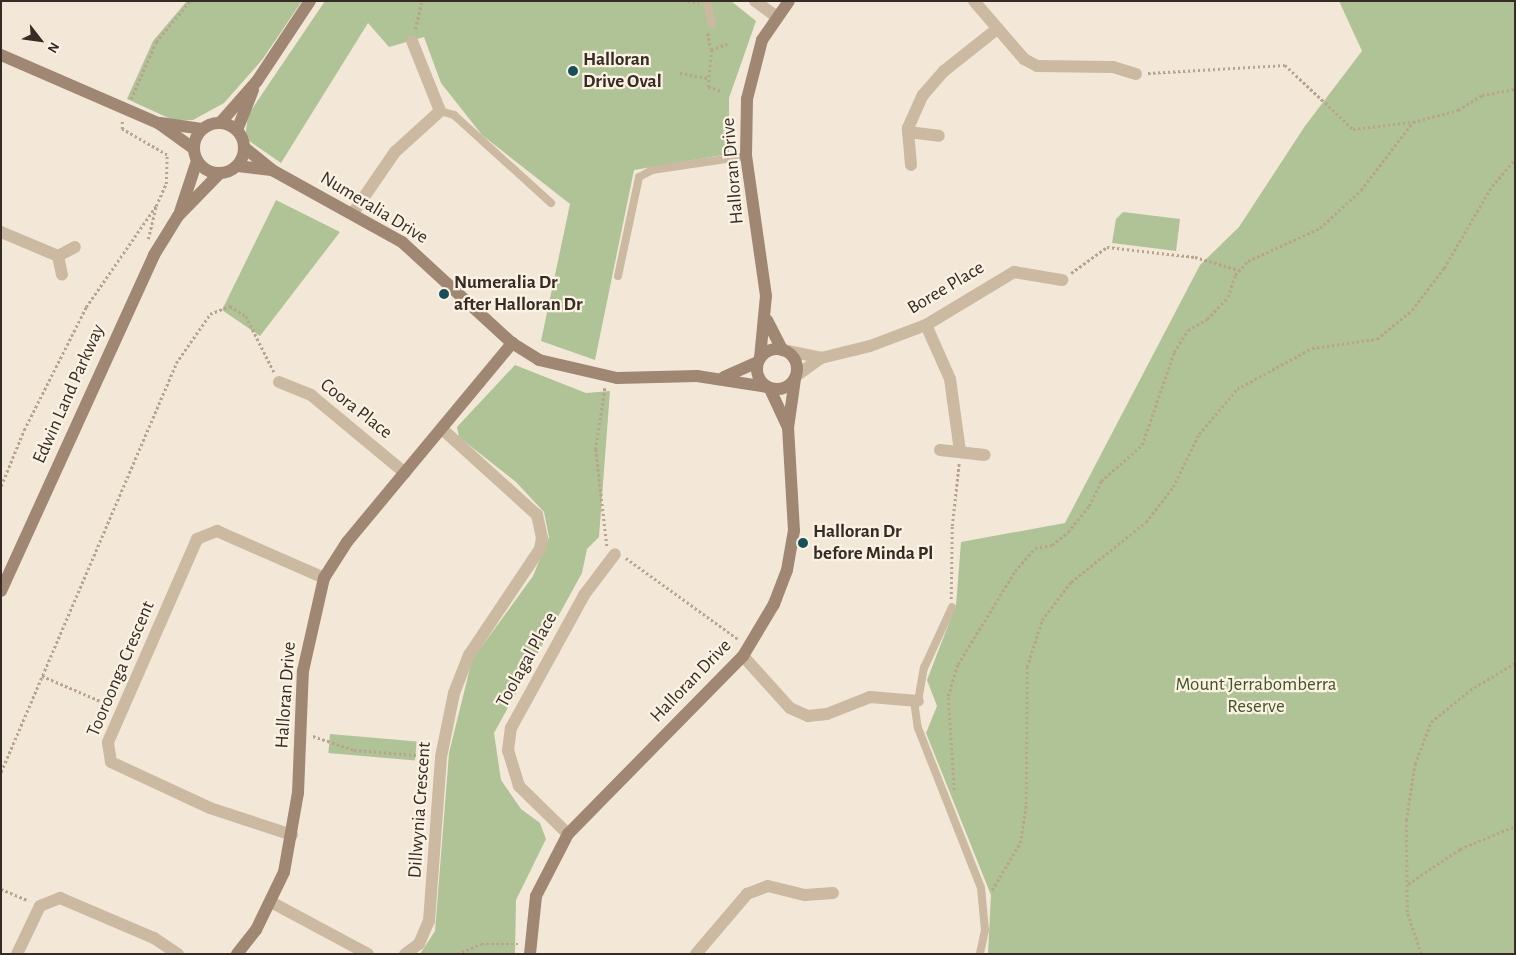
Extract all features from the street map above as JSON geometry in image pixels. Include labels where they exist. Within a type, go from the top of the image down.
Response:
[{"type":"street","points":[[1,55],[158,122],[202,129],[220,122],[257,81],[310,1]]},
{"type":"street","points":[[755,1],[777,17]]},
{"type":"street","name":"Halloran Drive","points":[[759,360],[766,318],[746,156],[746,99],[752,68],[777,17],[789,1]]},
{"type":"street","points":[[974,1],[1024,59],[1037,66],[1113,67],[1136,74]]},
{"type":"street","points":[[911,165],[908,132],[916,106],[938,76],[997,29]]},
{"type":"street","points":[[353,213],[395,152],[440,111],[412,41]]},
{"type":"street","points":[[237,130],[257,81]]},
{"type":"street","points":[[158,122],[195,155],[220,174],[238,166],[245,148],[237,130],[220,122]]},
{"type":"street","points":[[195,155],[202,129]]},
{"type":"street","points":[[908,132],[939,136]]},
{"type":"street","name":"Numeralia Drive","points":[[245,148],[272,170],[353,213],[419,256],[512,343],[557,367],[617,378],[721,378],[768,388]]},
{"type":"street","name":"Edwin Land Parkway","points":[[1,591],[132,301],[178,216],[195,155]]},
{"type":"street","name":"Numeralia Drive","points":[[238,166],[272,170]]},
{"type":"street","name":"Edwin Land Parkway","points":[[178,216],[220,174]]},
{"type":"street","points":[[1,232],[58,256]]},
{"type":"street","points":[[58,256],[75,247]]},
{"type":"street","points":[[58,256],[62,275]]},
{"type":"street","name":"Boree Place","points":[[795,377],[821,358],[926,325],[1010,273],[1030,271],[1062,280]]},
{"type":"street","name":"Halloran Drive","points":[[766,318],[783,350]]},
{"type":"street","points":[[926,325],[950,379],[960,452]]},
{"type":"street","name":"Halloran Drive","points":[[237,954],[271,902],[292,835],[301,736],[306,650],[324,578],[347,542],[512,343]]},
{"type":"street","points":[[771,350],[783,350],[794,359],[795,377],[784,388],[768,388],[758,376],[759,360],[771,350]]},
{"type":"street","name":"Boree Place","points":[[783,350],[821,358]]},
{"type":"street","name":"Numeralia Drive","points":[[721,378],[759,360]]},
{"type":"street","name":"Halloran Drive","points":[[530,954],[536,896],[568,834],[746,652],[787,570],[794,531],[788,428],[795,377]]},
{"type":"street","name":"Coora Place","points":[[279,382],[311,395],[405,473]]},
{"type":"street","name":"Halloran Drive","points":[[768,388],[788,428]]},
{"type":"street","name":"Dillwynia Crescent","points":[[405,954],[425,934],[431,913],[441,756],[454,693],[469,655],[540,549],[542,538],[537,515],[442,429]]},
{"type":"street","points":[[940,450],[985,454]]},
{"type":"street","name":"Tooroonga Crescent","points":[[292,835],[210,808],[111,762],[108,742],[190,552],[207,532],[217,531],[324,578]]},
{"type":"street","name":"Toolagal Place","points":[[568,834],[519,786],[508,752],[511,728],[584,595],[615,554]]},
{"type":"street","points":[[746,652],[790,708],[808,716],[827,714],[870,697],[916,701]]},
{"type":"street","points":[[696,954],[747,894],[768,886],[805,895],[833,893]]},
{"type":"street","points":[[17,954],[40,906],[53,898],[69,900],[154,938],[178,954]]},
{"type":"street","points":[[271,902],[368,954]]},
{"type":"lane","points":[[707,1],[712,24]]},
{"type":"lane","points":[[440,111],[456,116],[551,203]]},
{"type":"lane","points":[[618,276],[639,177],[652,170],[746,156]]},
{"type":"lane","points":[[951,609],[922,672],[916,701],[918,728],[984,898],[980,954]]},
{"type":"path","points":[[131,100],[156,42],[190,1]]},
{"type":"path","points":[[412,41],[422,1]]},
{"type":"path","points":[[712,24],[706,29],[712,48],[708,87],[720,91]]},
{"type":"path","points":[[712,48],[727,44]]},
{"type":"path","points":[[1136,74],[1285,65],[1353,129],[1413,122],[1458,110],[1482,95],[1515,88]]},
{"type":"path","points":[[680,73],[709,78]]},
{"type":"path","points":[[122,122],[122,129],[166,154]]},
{"type":"path","points":[[950,808],[954,777],[948,696],[958,664],[1014,571],[1035,548],[1052,545],[1068,532],[1089,506],[1101,481],[1142,445],[1174,352],[1188,330],[1207,319],[1228,297],[1239,270],[1271,247],[1320,228],[1361,190],[1413,122]]},
{"type":"path","points":[[166,154],[171,150]]},
{"type":"path","points":[[1,486],[24,430],[86,307],[158,203],[169,171],[166,154]]},
{"type":"path","points":[[984,898],[1002,879],[1020,843],[1026,804],[1028,667],[1042,620],[1071,582],[1146,522],[1173,487],[1199,434],[1237,389],[1312,348],[1377,339],[1412,310],[1444,268],[1492,186],[1515,160]]},
{"type":"path","points":[[1062,280],[1107,247],[1195,257],[1239,270]]},
{"type":"path","points":[[1,772],[176,364],[210,314],[230,306],[246,316],[279,382]]},
{"type":"path","points":[[605,388],[596,449],[603,526],[607,547],[615,554],[633,560],[746,652]]},
{"type":"path","points":[[951,609],[960,452]]},
{"type":"path","points":[[1421,954],[1407,912],[1406,820],[1415,764],[1430,722],[1470,690],[1515,663]]},
{"type":"path","points":[[42,676],[121,710]]},
{"type":"path","points":[[301,736],[354,750],[441,756]]},
{"type":"path","points":[[1408,884],[1460,849],[1515,826]]},
{"type":"path","points":[[1,889],[40,906]]},
{"type":"path","points":[[457,954],[473,946],[518,944]]},
{"type":"green space","points":[[187,1],[302,1],[262,60],[224,103],[193,120],[175,121],[127,99],[153,41]]},
{"type":"green space","points":[[325,1],[731,1],[756,21],[729,98],[729,154],[634,170],[595,360],[541,341],[570,204],[482,135],[441,83],[424,37],[389,47],[368,23],[281,163],[245,138],[248,115]]},
{"type":"green space","name":"Mount Jerrabomberra Reserve","points":[[1339,1],[1515,1],[1515,954],[988,954],[991,895],[926,733],[937,706],[927,680],[956,605],[961,542],[1065,523],[1200,265],[1239,227],[1305,126],[1362,51]]},
{"type":"green space","points":[[276,200],[340,232],[260,336],[222,310]]},
{"type":"green space","points":[[1123,212],[1180,219],[1176,251],[1112,243],[1116,219]]},
{"type":"green space","points":[[515,365],[586,393],[610,391],[599,537],[587,549],[582,573],[494,733],[501,780],[521,809],[540,823],[546,839],[516,900],[515,954],[420,954],[435,931],[449,753],[472,660],[533,576],[549,537],[544,512],[516,482],[459,437],[457,427]]},
{"type":"green space","points":[[330,734],[417,742],[415,761],[328,753]]},
{"type":"place","name":"Halloran Drive Oval","points":[[573,71]]},
{"type":"place","name":"Numeralia Dr after Halloran Dr","points":[[444,294]]},
{"type":"place","name":"Halloran Dr before Minda Pl","points":[[803,543]]}]
